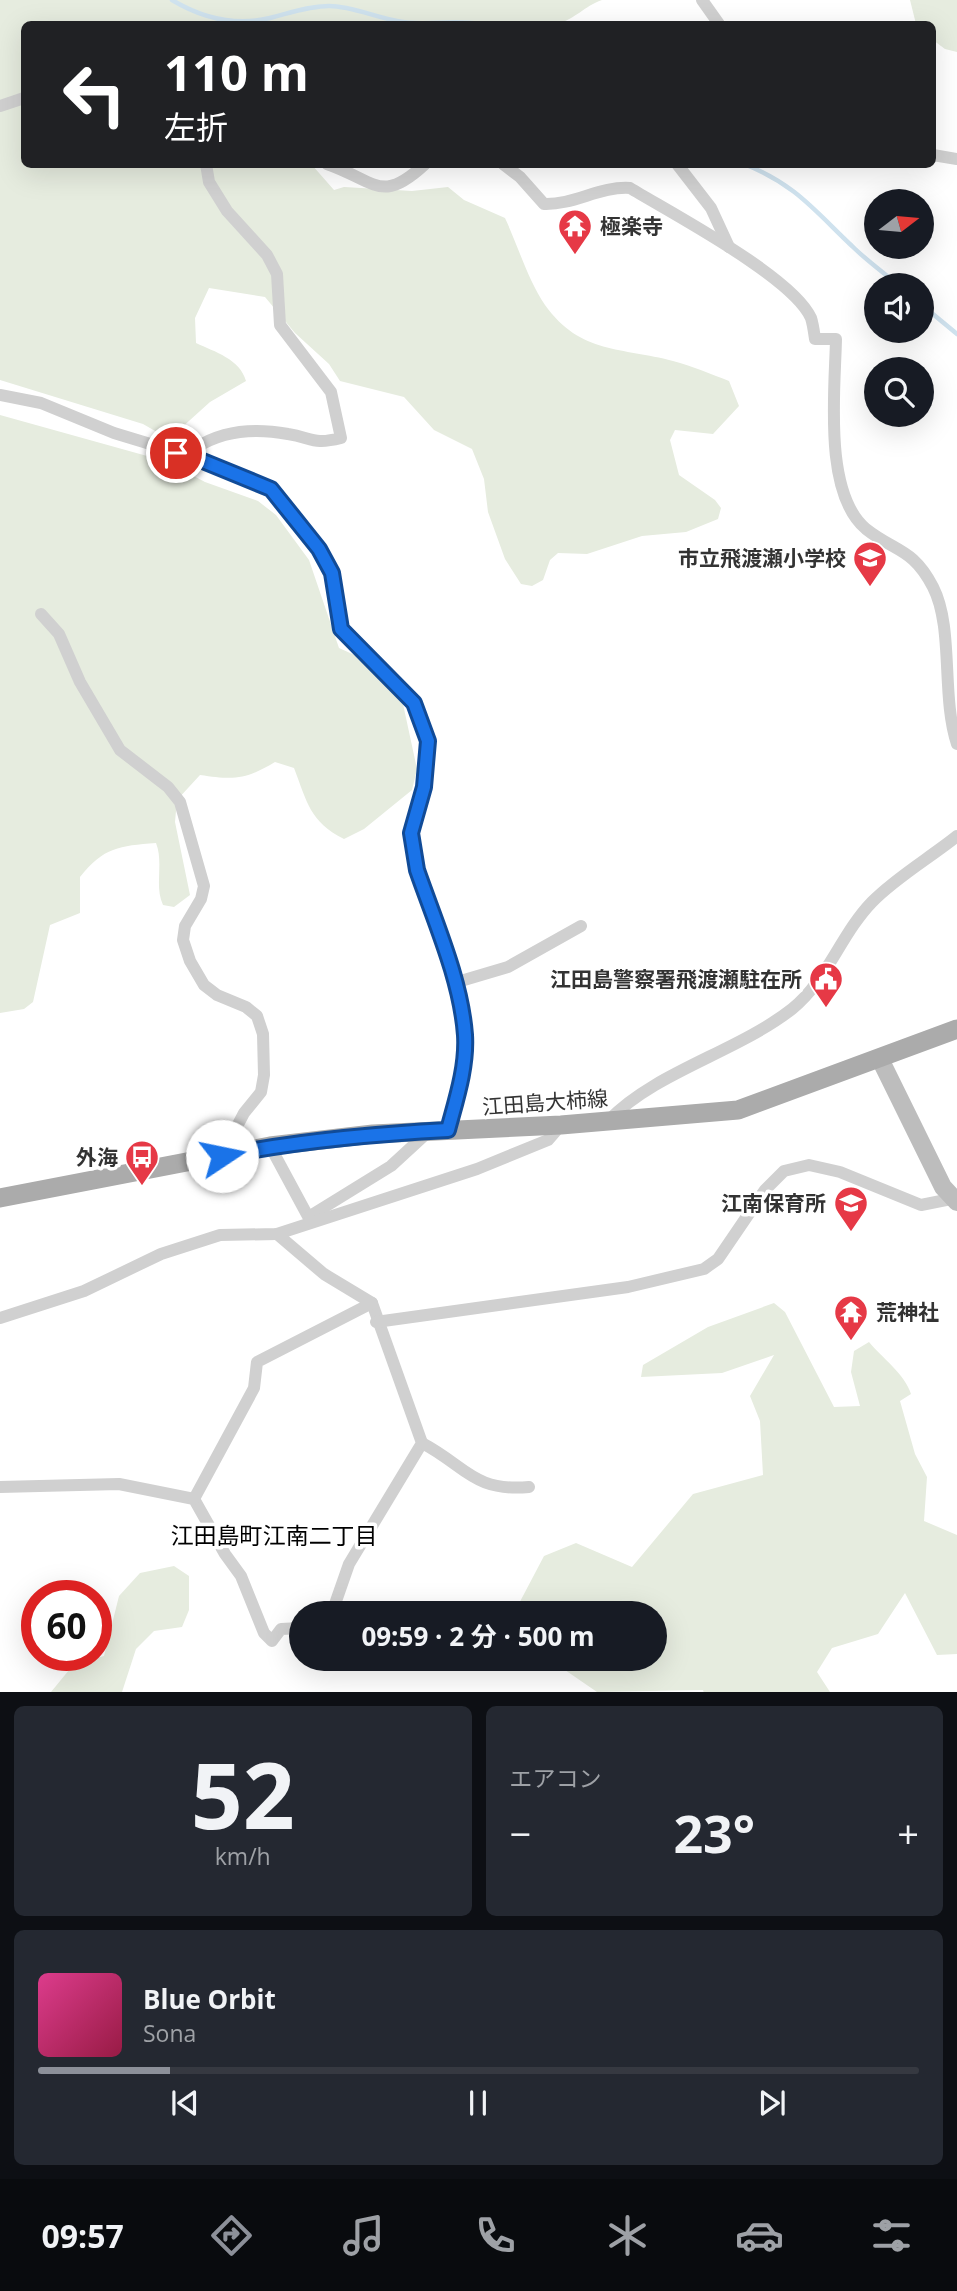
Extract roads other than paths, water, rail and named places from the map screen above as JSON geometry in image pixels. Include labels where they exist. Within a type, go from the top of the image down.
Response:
[{"type":"main road","name":"江田島大柿線","points":[[0,1198],[270,1146],[373,1134],[561,1125],[738,1110],[957,1029]]},
{"type":"main road","points":[[880,1059],[954,1201]]},
{"type":"street","points":[[702,0],[717,21]]},
{"type":"street","points":[[0,106],[21,99]]},
{"type":"street","points":[[936,156],[957,159]]},
{"type":"street","points":[[193,457],[197,447],[229,432],[288,433],[320,443],[341,438],[331,392],[280,325],[276,274],[272,264],[227,211],[209,182],[207,168]]},
{"type":"street","points":[[336,168],[384,190],[398,186],[420,168]]},
{"type":"street","points":[[508,168],[544,204],[559,204],[611,187],[630,188],[731,250],[789,291],[810,317],[815,339],[836,339],[837,467],[843,495],[865,528],[911,555],[933,588],[941,614],[949,719],[957,744]]},
{"type":"street","points":[[680,168],[711,208],[731,250]]},
{"type":"street","points":[[0,395],[41,403],[114,433],[193,457],[271,489],[319,549],[332,573],[341,629],[414,703],[428,741],[424,787],[411,833],[417,870],[454,983],[465,1036],[461,1079],[438,1131],[391,1166],[310,1219]]},
{"type":"street","points":[[41,614],[59,634],[80,682],[120,750],[168,787],[180,802],[204,886],[201,899],[185,926],[183,940],[186,951],[204,985],[217,995],[246,1007],[257,1016],[263,1034],[264,1075],[261,1093],[244,1113],[222,1156]]},
{"type":"street","points":[[609,1120],[627,1102],[740,1042],[793,1008],[821,976],[873,901],[957,836]]},
{"type":"street","points":[[454,983],[508,967],[581,926]]},
{"type":"street","points":[[0,1318],[84,1291],[151,1259],[220,1235],[277,1234],[310,1219],[477,1169],[548,1140],[561,1125]]},
{"type":"street","points":[[270,1146],[310,1219]]},
{"type":"street","points":[[376,1322],[628,1287],[704,1269],[718,1259],[765,1190],[784,1171],[809,1165],[840,1172],[921,1205],[954,1201]]},
{"type":"street","points":[[277,1234],[324,1274],[372,1303],[376,1322],[422,1443],[445,1455],[474,1480],[502,1489],[528,1487]]},
{"type":"street","points":[[194,1499],[254,1388],[257,1362],[372,1303]]},
{"type":"street","points":[[336,1601],[349,1564],[422,1443]]},
{"type":"street","points":[[0,1488],[119,1484],[194,1499],[225,1554],[241,1576],[264,1633],[272,1641],[281,1629],[289,1629]]},
{"type":"waterway","points":[[172,0],[195,12],[232,21]]},
{"type":"waterway","points":[[245,21],[329,6],[398,21]]},
{"type":"waterway","points":[[232,21],[245,21]]},
{"type":"waterway","points":[[753,168],[791,189],[884,273]]},
{"type":"waterway","points":[[934,315],[957,334]]},
{"type":"place","name":"極楽寺","points":[[575,256]]},
{"type":"place","name":"市立飛渡瀬小学校","points":[[870,588]]},
{"type":"place","name":"江田島警察署飛渡瀬駐在所","points":[[826,1009]]},
{"type":"place","name":"外海","points":[[142,1187]]},
{"type":"place","name":"江南保育所","points":[[851,1233]]},
{"type":"place","name":"荒神社","points":[[851,1342]]},
{"type":"district","name":"江田島町江南二丁目","points":[[274,1535]]}]
